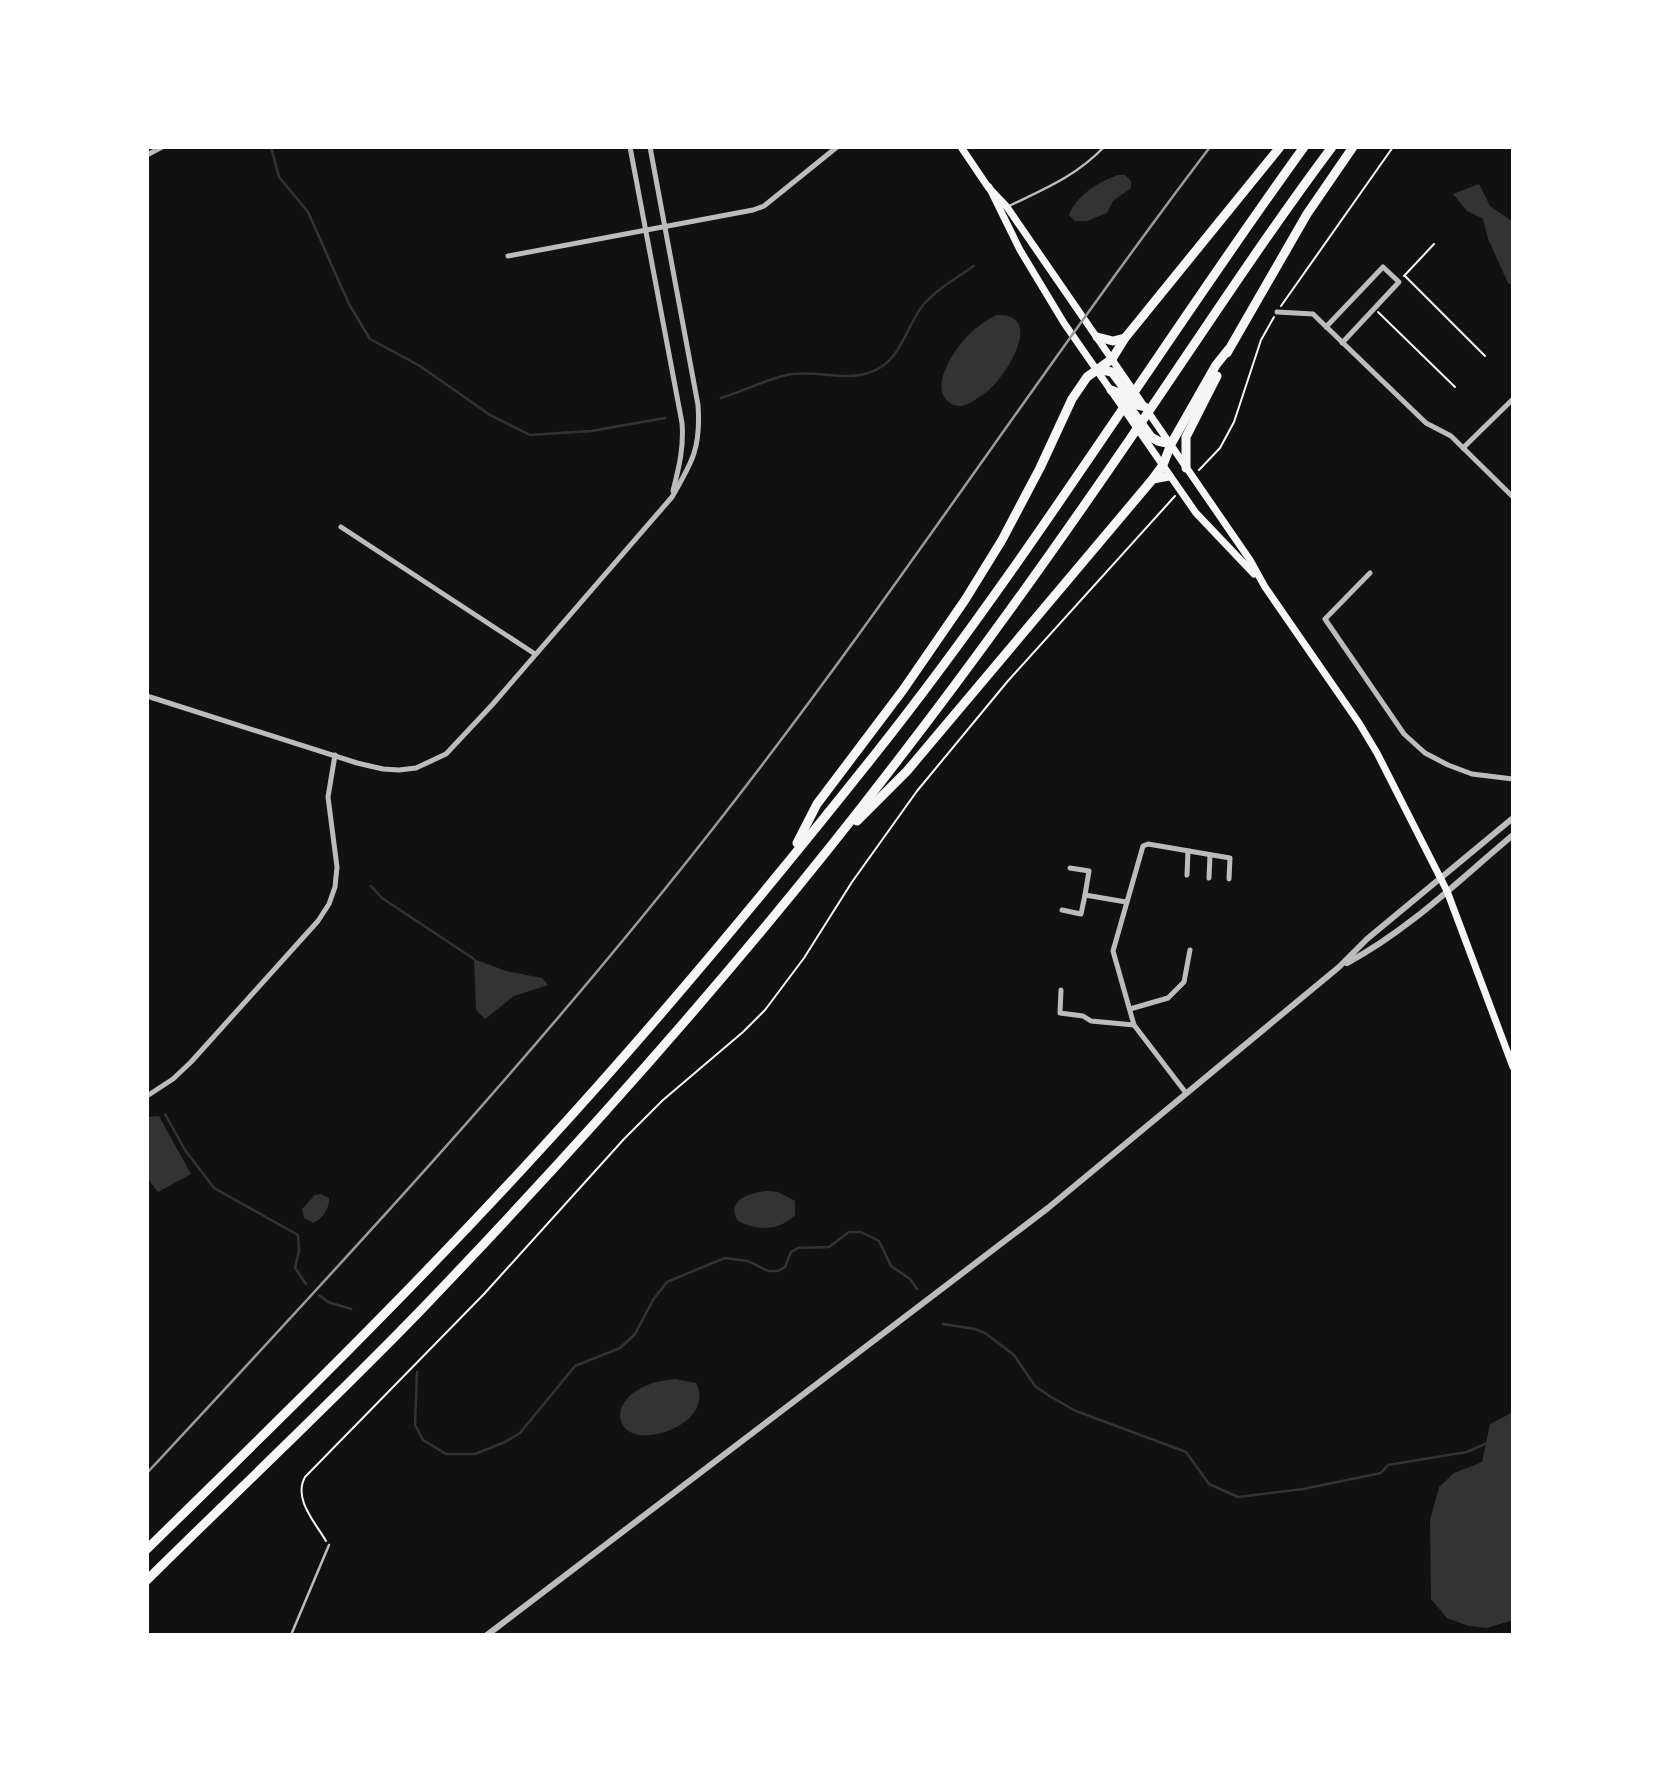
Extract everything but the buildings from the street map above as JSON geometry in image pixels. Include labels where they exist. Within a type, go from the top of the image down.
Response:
[{"type":"highway","points":[[1114,366],[1125,338],[1280,147]]},
{"type":"highway","points":[[147,1549],[383,1317],[651,1027],[877,751],[963,637],[1304,147]]},
{"type":"highway","points":[[147,1580],[417,1314],[673,1037],[888,774],[1006,616],[1279,219],[1332,147]]},
{"type":"highway","points":[[1186,468],[1186,437],[1228,350],[1307,214],[1353,147]]},
{"type":"highway","points":[[1097,337],[1113,341],[1125,338]]},
{"type":"highway","points":[[823,854],[906,771],[1152,480],[1163,465],[1171,444],[1216,365],[1228,350]]},
{"type":"highway","points":[[787,861],[817,804],[902,690],[1002,540],[1072,399],[1087,377],[1097,369],[1114,366]]},
{"type":"highway","points":[[1114,366],[1138,405],[1145,407]]},
{"type":"highway","points":[[1111,390],[1119,393],[1151,437],[1171,444]]},
{"type":"highway","points":[[1152,480],[1169,476]]},
{"type":"main road","points":[[961,147],[988,187],[1020,250],[1064,323],[1111,390]]},
{"type":"main road","points":[[988,187],[1007,206],[1114,366]]},
{"type":"main road","points":[[1145,407],[1169,476],[1196,513],[1225,541],[1265,587]]},
{"type":"main road","points":[[1171,444],[1359,723],[1390,777],[1447,891],[1513,1067]]},
{"type":"street","points":[[147,155],[162,147]]},
{"type":"street","points":[[630,147],[682,423],[682,458],[672,497]]},
{"type":"street","points":[[147,695],[383,769],[416,768],[446,754],[492,705],[672,497],[693,461],[699,425],[698,405],[650,147]]},
{"type":"street","points":[[508,256],[753,210],[764,206],[837,147]]},
{"type":"street","points":[[1326,327],[1383,267],[1399,282],[1342,343]]},
{"type":"street","points":[[1277,312],[1313,314],[1426,423],[1451,436],[1513,497]]},
{"type":"street","points":[[1463,448],[1513,399]]},
{"type":"street","points":[[341,527],[535,654]]},
{"type":"street","points":[[1370,573],[1325,619],[1404,734],[1425,753],[1448,765],[1472,774],[1513,779]]},
{"type":"street","points":[[147,1096],[173,1079],[191,1062],[318,921],[329,904],[335,887],[337,867],[328,797],[335,755]]},
{"type":"street","points":[[487,1635],[1048,1208],[1339,967],[1367,939],[1513,818]]},
{"type":"street","points":[[1339,967],[1371,950],[1403,928],[1513,835]]},
{"type":"street","points":[[1186,1093],[1134,1025],[1113,951],[1143,846],[1148,844],[1230,858],[1229,879]]},
{"type":"street","points":[[1187,875],[1188,851]]},
{"type":"street","points":[[1209,878],[1210,855]]},
{"type":"street","points":[[1062,910],[1081,914],[1085,895],[1089,871],[1070,868]]},
{"type":"street","points":[[1085,895],[1126,902]]},
{"type":"street","points":[[1130,1009],[1168,998],[1184,982],[1190,950]]},
{"type":"street","points":[[1061,990],[1060,1013],[1083,1016],[1091,1021],[1134,1025]]},
{"type":"street","points":[[495,1635],[500,1626]]},
{"type":"lane","points":[[1007,206],[1060,182],[1086,166],[1104,147]]},
{"type":"lane","points":[[291,1635],[328,1545]]},
{"type":"path","points":[[1399,282],[1434,244]]},
{"type":"path","points":[[1405,276],[1485,356]]},
{"type":"path","points":[[1374,308],[1455,387]]},
{"type":"path","points":[[328,1545],[299,1492],[305,1477],[484,1294],[624,1139],[663,1100],[765,1010],[804,958],[852,881],[918,791],[1007,682],[1176,495]]},
{"type":"shaded area","points":[[1118,175],[1125,175],[1131,181],[1131,188],[1113,201],[1107,213],[1087,221],[1075,221],[1069,215],[1077,201],[1089,190]]},
{"type":"shaded area","points":[[1479,184],[1490,206],[1513,222],[1513,286],[1508,283],[1488,239],[1483,219],[1467,211],[1453,194]]},
{"type":"shaded area","points":[[997,315],[1012,317],[1019,325],[1017,349],[1010,363],[984,394],[963,406],[951,404],[944,397],[942,389],[949,363],[970,333]]},
{"type":"shaded area","points":[[474,959],[506,971],[542,978],[548,985],[514,996],[485,1019],[476,1010]]},
{"type":"shaded area","points":[[159,1116],[191,1174],[158,1192],[147,1178],[147,1117]]},
{"type":"shaded area","points":[[766,1191],[778,1192],[795,1201],[795,1215],[782,1224],[768,1228],[752,1227],[738,1221],[735,1214],[737,1203],[747,1196]]},
{"type":"shaded area","points":[[321,1194],[329,1198],[328,1206],[322,1216],[313,1223],[304,1218],[302,1209],[315,1195]]},
{"type":"shaded area","points":[[675,1379],[696,1383],[699,1395],[693,1414],[663,1433],[640,1435],[628,1431],[620,1417],[622,1405],[626,1400],[648,1385]]},
{"type":"shaded area","points":[[1513,1412],[1513,1620],[1487,1628],[1469,1626],[1447,1618],[1431,1599],[1430,1520],[1439,1487],[1454,1473],[1482,1462],[1490,1424]]},
{"type":"waterway","points":[[271,147],[279,177],[308,212],[349,304],[370,339],[420,366],[490,415],[530,435],[591,431],[665,418]]},
{"type":"waterway","points":[[721,398],[787,375],[811,373],[847,376],[870,373],[888,361],[900,347],[928,299],[974,266]]},
{"type":"waterway","points":[[371,886],[382,898],[474,959]]},
{"type":"waterway","points":[[165,1114],[185,1150],[214,1188],[298,1235],[299,1251],[295,1268],[306,1284]]},
{"type":"waterway","points":[[417,1372],[415,1425],[423,1440],[446,1454],[475,1454],[520,1433],[575,1366],[620,1348],[635,1334],[653,1300],[667,1282],[725,1258],[748,1261],[768,1271],[778,1271],[785,1267],[791,1252],[798,1248],[829,1247],[849,1232],[861,1232],[879,1241],[891,1266],[910,1279],[917,1289]]},
{"type":"waterway","points":[[319,1295],[328,1302],[351,1309]]},
{"type":"waterway","points":[[943,1324],[985,1333],[1014,1355],[1035,1386],[1051,1397],[1076,1411],[1186,1452],[1209,1484],[1238,1497],[1303,1489],[1381,1473],[1388,1465],[1467,1452],[1487,1443]]},
{"type":"railway","points":[[147,1473],[442,1151],[654,902],[785,735],[1210,147]]}]
